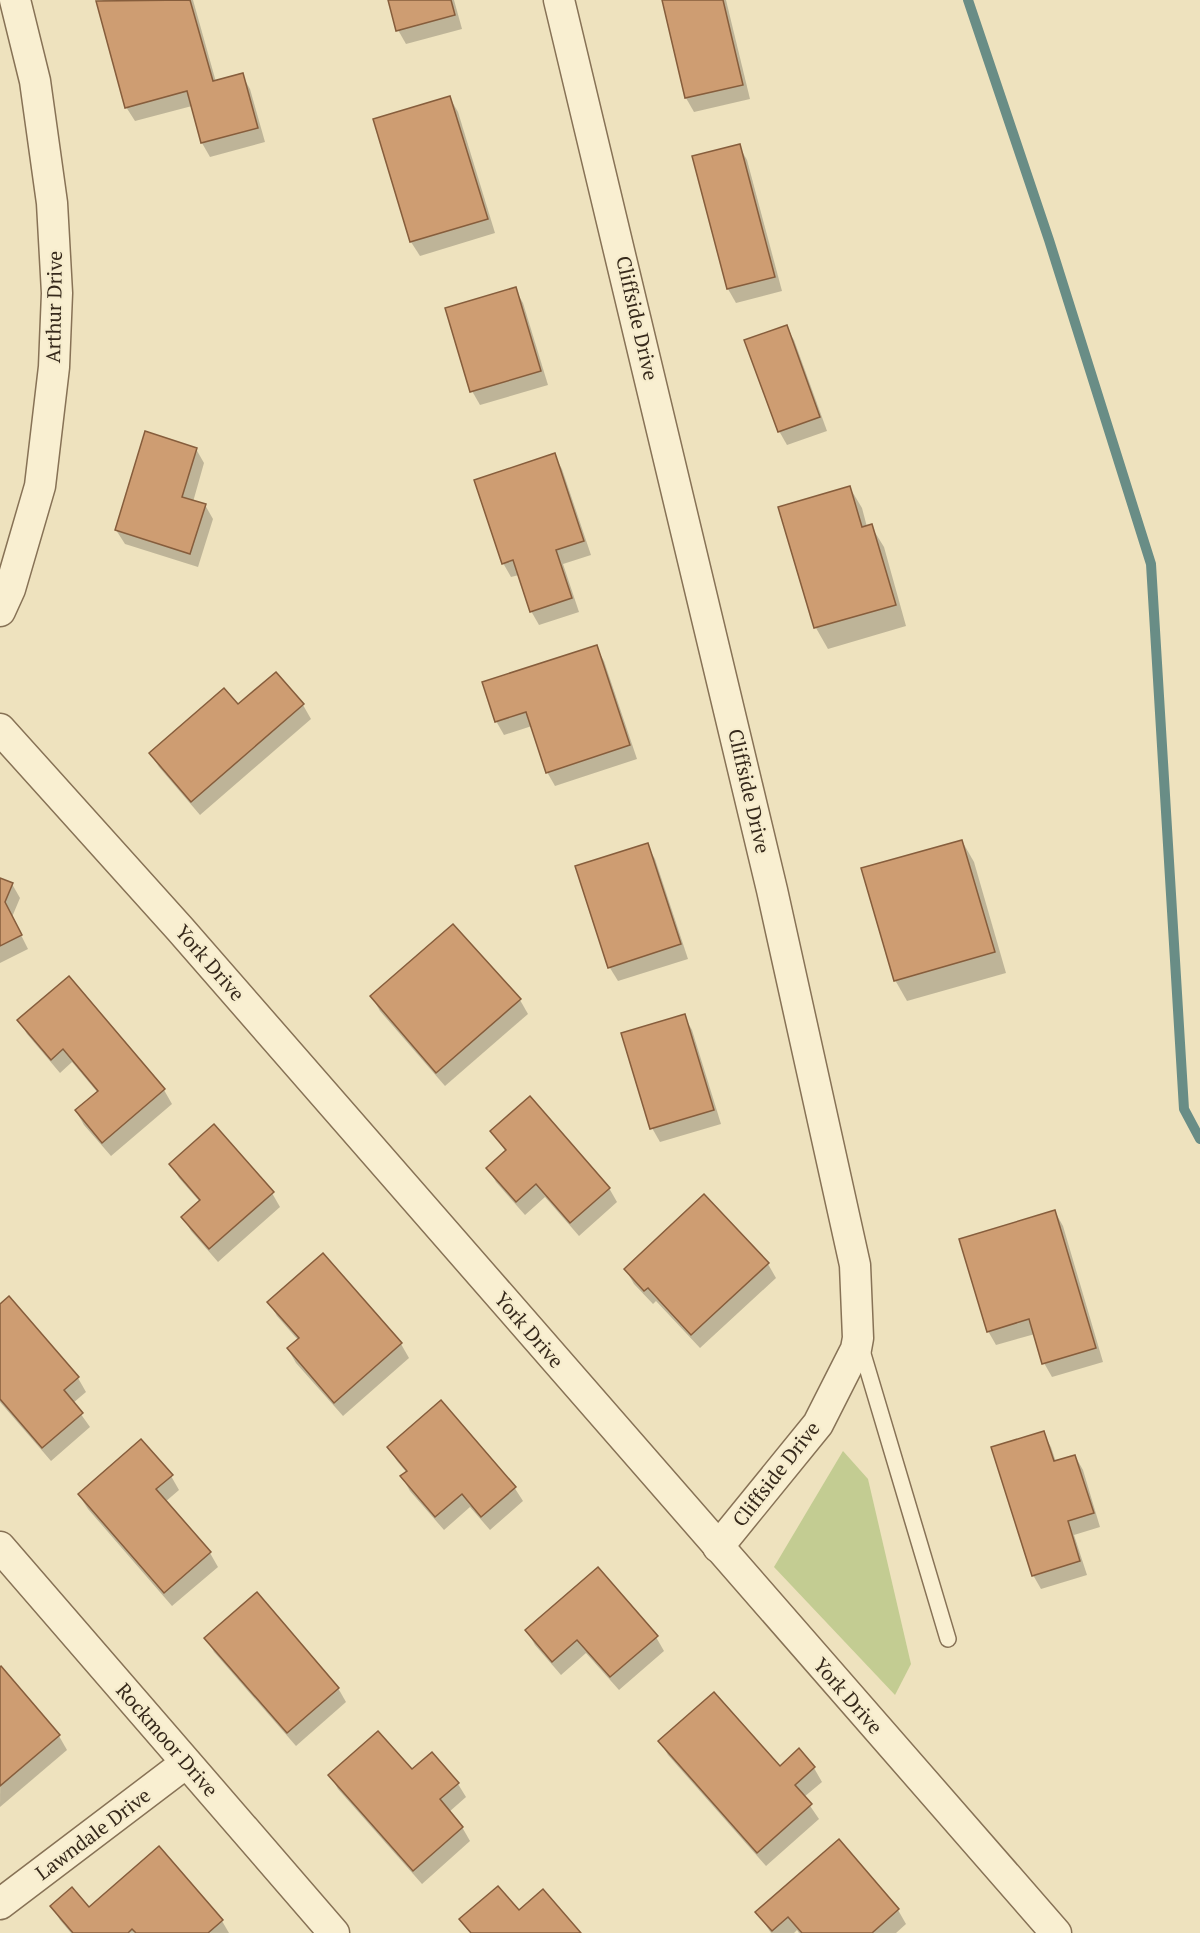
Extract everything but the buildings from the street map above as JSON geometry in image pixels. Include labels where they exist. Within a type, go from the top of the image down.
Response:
[{"type":"street","name":"Arthur Drive","points":[[0,611],[10,589],[40,486],[54,367],[57,293],[52,203],[35,81],[15,0]]},
{"type":"street","name":"Cliffside Drive","points":[[560,0],[777,912],[855,1265],[858,1338],[856,1349],[818,1424],[718,1547]]},
{"type":"street","name":"York Drive","points":[[0,729],[180,929],[1056,1933]]},
{"type":"street","name":"Rockmoor Drive","points":[[0,1547],[334,1933]]},
{"type":"street","name":"Lawndale Drive","points":[[0,1904],[186,1763]]},
{"type":"lane","points":[[858,1338],[948,1639]]},
{"type":"green space","points":[[843,1451],[868,1479],[911,1664],[895,1695],[774,1567]]},
{"type":"waterway","points":[[968,0],[1049,240],[1151,564],[1184,1109],[1200,1139]]}]
